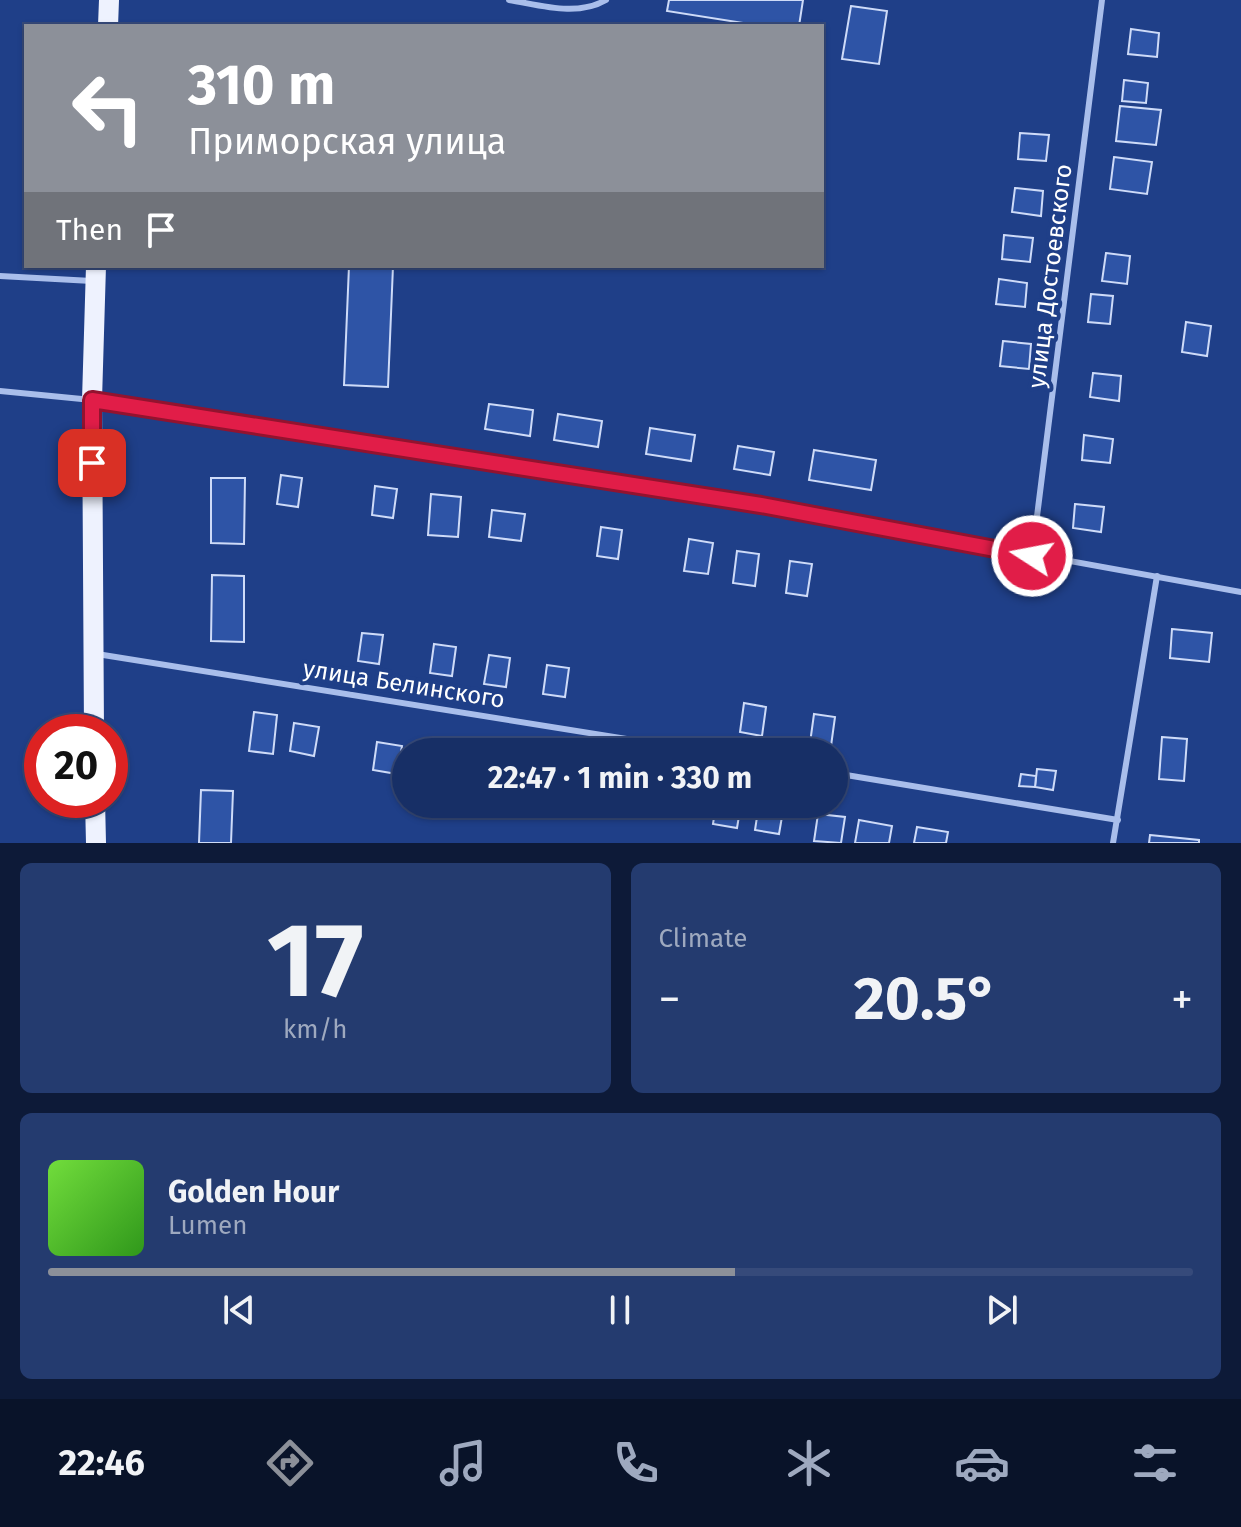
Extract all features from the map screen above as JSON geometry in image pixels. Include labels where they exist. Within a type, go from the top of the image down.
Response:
[{"type":"main road","points":[[108,24],[109,0]]},
{"type":"main road","points":[[94,714],[92,400],[96,274]]},
{"type":"main road","points":[[95,818],[96,843]]},
{"type":"lane","points":[[509,0],[569,10],[596,6],[606,0]]},
{"type":"lane","name":"улица Достоевского","points":[[1032,556],[1102,0]]},
{"type":"lane","points":[[0,276],[96,274]]},
{"type":"lane","points":[[0,391],[92,400],[761,505],[1241,592]]},
{"type":"lane","points":[[1113,843],[1157,576]]},
{"type":"lane","name":"улица Белинского","points":[[93,653],[621,738]]},
{"type":"lane","points":[[848,775],[1118,820]]},
{"type":"building","points":[[669,0],[803,0],[799,24],[749,24],[667,11]]},
{"type":"building","points":[[851,6],[887,11],[879,64],[842,59]]},
{"type":"building","points":[[1131,29],[1159,33],[1157,57],[1128,54]]},
{"type":"building","points":[[1124,80],[1148,83],[1146,103],[1122,101]]},
{"type":"building","points":[[1120,106],[1161,110],[1156,145],[1116,141]]},
{"type":"building","points":[[1020,133],[1049,135],[1046,161],[1018,159]]},
{"type":"building","points":[[1114,157],[1152,162],[1147,194],[1110,189]]},
{"type":"building","points":[[1015,188],[1043,191],[1041,216],[1012,212]]},
{"type":"building","points":[[1004,235],[1033,238],[1030,262],[1002,259]]},
{"type":"building","points":[[1106,253],[1130,256],[1127,284],[1102,281]]},
{"type":"building","points":[[349,268],[393,268],[388,387],[344,385]]},
{"type":"building","points":[[999,279],[1027,283],[1025,307],[996,304]]},
{"type":"building","points":[[1091,294],[1113,296],[1110,324],[1088,322]]},
{"type":"building","points":[[1186,322],[1211,326],[1207,356],[1182,352]]},
{"type":"building","points":[[1003,341],[1031,344],[1029,369],[1000,366]]},
{"type":"building","points":[[1093,373],[1121,376],[1119,401],[1090,397]]},
{"type":"building","points":[[489,404],[533,410],[530,436],[485,429]]},
{"type":"building","points":[[558,414],[602,421],[598,447],[554,440]]},
{"type":"building","points":[[650,428],[695,435],[691,461],[646,454]]},
{"type":"building","points":[[1084,435],[1113,439],[1110,463],[1082,460]]},
{"type":"building","points":[[738,446],[774,452],[770,475],[734,469]]},
{"type":"building","points":[[814,450],[876,460],[871,490],[809,480]]},
{"type":"building","points":[[281,475],[302,478],[298,507],[277,504]]},
{"type":"building","points":[[211,478],[245,478],[244,544],[211,543]]},
{"type":"building","points":[[375,486],[397,489],[393,518],[372,515]]},
{"type":"building","points":[[431,494],[461,497],[458,537],[428,535]]},
{"type":"building","points":[[1075,504],[1104,507],[1101,532],[1073,528]]},
{"type":"building","points":[[492,510],[525,514],[521,541],[489,537]]},
{"type":"building","points":[[601,527],[622,530],[618,559],[597,556]]},
{"type":"building","points":[[689,539],[713,543],[708,574],[684,571]]},
{"type":"building","points":[[737,551],[759,554],[755,586],[733,583]]},
{"type":"building","points":[[790,561],[812,564],[807,596],[786,593]]},
{"type":"building","points":[[212,575],[244,576],[244,642],[211,641]]},
{"type":"building","points":[[1172,629],[1212,633],[1209,662],[1170,658]]},
{"type":"building","points":[[362,633],[383,635],[379,664],[358,661]]},
{"type":"building","points":[[434,644],[456,647],[452,676],[430,673]]},
{"type":"building","points":[[489,655],[510,658],[506,687],[484,684]]},
{"type":"building","points":[[547,665],[569,668],[565,697],[543,694]]},
{"type":"building","points":[[744,703],[766,707],[762,736],[740,732]]},
{"type":"building","points":[[254,712],[277,715],[273,754],[249,751]]},
{"type":"building","points":[[814,714],[835,717],[832,738],[811,738]]},
{"type":"building","points":[[294,723],[319,727],[314,756],[290,751]]},
{"type":"building","points":[[1162,737],[1187,739],[1184,781],[1159,779]]},
{"type":"building","points":[[377,742],[392,744],[392,773],[373,770]]},
{"type":"building","points":[[1037,769],[1056,771],[1053,790],[1035,787]]},
{"type":"building","points":[[1021,774],[1036,776],[1035,787],[1019,786]]},
{"type":"building","points":[[201,790],[233,791],[231,843],[199,843]]},
{"type":"building","points":[[714,818],[739,818],[737,828],[713,824]]},
{"type":"building","points":[[757,818],[782,818],[779,834],[755,830]]},
{"type":"building","points":[[817,818],[845,818],[841,843],[814,841]]},
{"type":"building","points":[[859,820],[892,826],[889,843],[855,843]]},
{"type":"building","points":[[917,827],[948,832],[946,843],[914,843]]},
{"type":"building","points":[[1150,835],[1199,840],[1199,843],[1149,843]]},
{"type":"route","points":[[92,463],[92,400],[761,505],[1032,556]]}]
